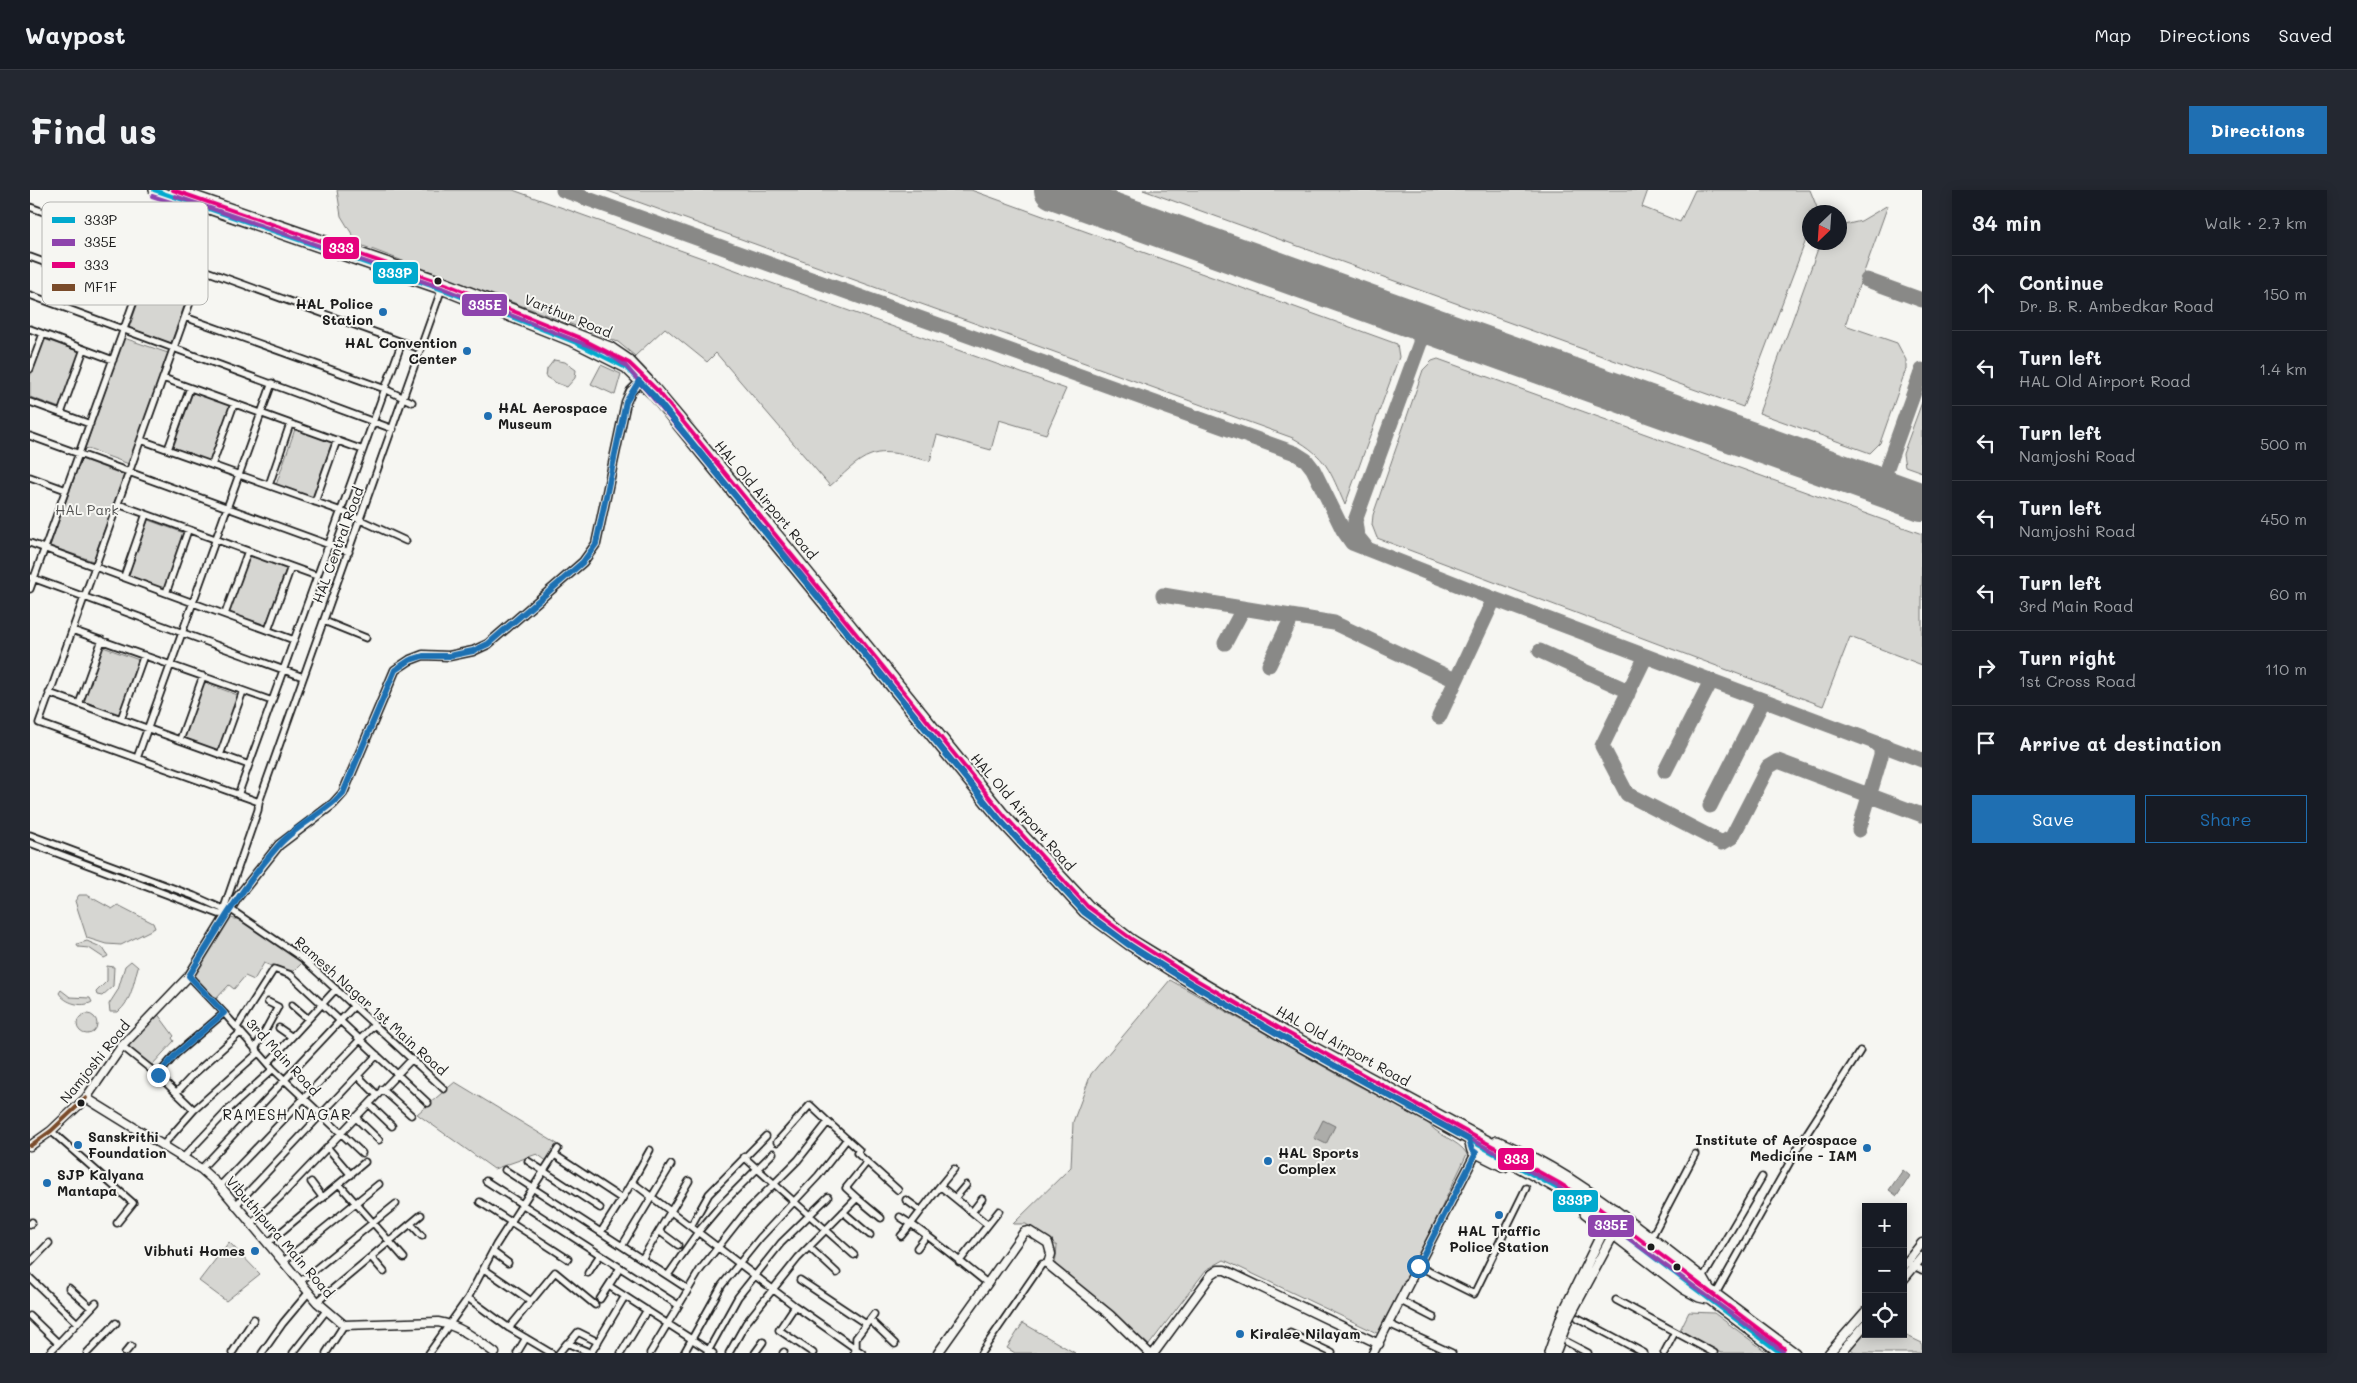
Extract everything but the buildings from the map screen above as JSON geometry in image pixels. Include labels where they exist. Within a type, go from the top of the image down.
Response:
[{"type":"main road","name":"Varthur Road","points":[[154,190],[190,202]]},
{"type":"main road","name":"Varthur Road","points":[[177,190],[443,286],[605,356],[654,387]]},
{"type":"main road","name":"Varthur Road","points":[[208,208],[443,286]]},
{"type":"main road","name":"HAL Old Airport Road","points":[[642,379],[665,410],[997,811],[1084,912],[1129,945],[1283,1037],[1472,1137],[1598,1211]]},
{"type":"main road","name":"HAL Old Airport Road","points":[[654,387],[782,540],[997,811]]},
{"type":"main road","points":[[1713,1295],[1699,1297],[1684,1289],[1608,1232],[1594,1219],[1549,1190],[1476,1153],[1472,1150],[1472,1137],[1482,1134],[1516,1148],[1565,1176],[1623,1216],[1703,1278],[1713,1295],[1780,1353]]},
{"type":"main road","points":[[1555,1353],[1608,1232],[1614,1210]]},
{"type":"main road","points":[[1549,1353],[1563,1313],[1608,1232],[1623,1216]]},
{"type":"main road","points":[[1633,1237],[1795,1353]]},
{"type":"street","points":[[30,207],[42,211]]},
{"type":"street","points":[[30,257],[42,261]]},
{"type":"street","points":[[208,271],[421,349]]},
{"type":"street","name":"HAL Central Road","points":[[227,910],[259,802],[443,286]]},
{"type":"street","points":[[30,295],[42,299]]},
{"type":"street","points":[[58,305],[374,420],[393,429]]},
{"type":"street","points":[[30,589],[32,577],[45,548],[133,305]]},
{"type":"street","points":[[189,305],[39,723],[259,802]]},
{"type":"street","points":[[185,317],[384,389],[412,402]]},
{"type":"street","points":[[30,330],[113,360]]},
{"type":"street","points":[[30,369],[43,334]]},
{"type":"street","points":[[238,795],[402,342]]},
{"type":"street","points":[[61,413],[84,350]]},
{"type":"street","points":[[163,378],[363,450]]},
{"type":"street","name":"Namjoshi Road","points":[[30,1146],[51,1131],[86,1098],[122,1046],[189,976],[227,910],[279,845],[333,804],[343,793],[395,670],[410,660],[423,656],[457,654],[473,651],[488,644],[583,562],[596,544],[626,402],[642,379]]},
{"type":"street","points":[[137,758],[272,383]]},
{"type":"street","points":[[168,449],[190,388]]},
{"type":"street","points":[[30,402],[90,424]]},
{"type":"street","points":[[212,465],[234,404]]},
{"type":"street","points":[[268,485],[290,424]]},
{"type":"street","points":[[30,436],[349,552]]},
{"type":"street","points":[[141,440],[341,511],[406,541]]},
{"type":"street","points":[[315,502],[337,440]]},
{"type":"street","points":[[30,476],[66,490]]},
{"type":"street","points":[[118,504],[317,576]]},
{"type":"street","points":[[124,577],[146,514]]},
{"type":"street","points":[[166,592],[188,530]]},
{"type":"street","points":[[30,543],[294,640]]},
{"type":"street","points":[[225,614],[248,551]]},
{"type":"street","points":[[268,630],[291,567]]},
{"type":"street","points":[[32,577],[304,677]]},
{"type":"street","points":[[324,621],[366,638]]},
{"type":"street","points":[[72,630],[272,701]]},
{"type":"street","points":[[79,704],[102,640]]},
{"type":"street","points":[[121,719],[144,655]]},
{"type":"street","points":[[180,740],[203,676]]},
{"type":"street","points":[[220,754],[243,691]]},
{"type":"street","points":[[49,693],[249,765]]},
{"type":"street","points":[[30,835],[227,910]]},
{"type":"street","points":[[30,842],[219,914],[227,910]]},
{"type":"street","name":"Ramesh Nagar 1st Main Road","points":[[227,910],[292,950],[444,1089]]},
{"type":"street","points":[[177,1092],[239,1029],[274,969],[291,975],[428,1103]]},
{"type":"street","name":"3rd Main Road","points":[[189,976],[239,1029],[273,1069],[362,1153]]},
{"type":"street","points":[[268,1063],[336,989]]},
{"type":"street","points":[[163,1145],[194,1110],[256,1051],[278,1007],[268,1002]]},
{"type":"street","points":[[292,1005],[308,1019]]},
{"type":"street","points":[[201,1169],[354,1006]]},
{"type":"street","points":[[158,1075],[176,1054],[224,1013]]},
{"type":"street","points":[[220,1186],[374,1024]]},
{"type":"street","points":[[279,1028],[292,1037]]},
{"type":"street","points":[[122,1046],[158,1075],[194,1110]]},
{"type":"street","points":[[1713,1295],[1800,1144],[1860,1051]]},
{"type":"street","points":[[236,1205],[377,1055]]},
{"type":"street","points":[[252,1223],[412,1060]]},
{"type":"street","points":[[182,1159],[230,1108],[273,1069]]},
{"type":"street","points":[[358,1076],[377,1095]]},
{"type":"street","points":[[382,1090],[411,1116]]},
{"type":"street","name":"Vibuthipura Main Road","points":[[86,1098],[201,1169],[220,1186],[269,1242],[317,1302],[344,1325]]},
{"type":"street","points":[[369,1104],[392,1126]]},
{"type":"street","points":[[777,1142],[810,1105],[859,1150],[857,1153],[898,1190]]},
{"type":"street","points":[[355,1117],[379,1140]]},
{"type":"street","points":[[650,1353],[688,1288],[744,1214],[798,1160],[828,1122]]},
{"type":"street","points":[[51,1131],[133,1203],[117,1223]]},
{"type":"street","points":[[691,1226],[709,1194],[766,1136]]},
{"type":"street","points":[[684,1353],[722,1285],[847,1139]]},
{"type":"street","points":[[327,1147],[351,1175]]},
{"type":"street","points":[[601,1232],[650,1150]]},
{"type":"street","points":[[429,1353],[468,1298],[493,1252],[556,1152],[622,1199]]},
{"type":"street","points":[[668,1275],[698,1232],[725,1200],[773,1153]]},
{"type":"street","points":[[1373,1353],[1476,1153]]},
{"type":"street","points":[[1651,1238],[1695,1154]]},
{"type":"street","points":[[744,1157],[756,1170],[854,1255]]},
{"type":"street","points":[[528,1161],[600,1208]]},
{"type":"street","points":[[269,1242],[365,1162]]},
{"type":"street","points":[[867,1162],[846,1188],[881,1218]]},
{"type":"street","points":[[622,1246],[671,1165]]},
{"type":"street","points":[[901,1236],[954,1169]]},
{"type":"street","points":[[505,1170],[688,1288]]},
{"type":"street","points":[[1703,1278],[1762,1177]]},
{"type":"street","points":[[486,1181],[678,1305]]},
{"type":"street","points":[[642,1259],[689,1181]]},
{"type":"street","points":[[311,1182],[323,1198]]},
{"type":"street","points":[[632,1182],[652,1195],[718,1248],[857,1352]]},
{"type":"street","points":[[339,1184],[404,1258]]},
{"type":"street","points":[[284,1261],[379,1184]]},
{"type":"street","points":[[955,1198],[966,1185]]},
{"type":"street","points":[[940,1186],[988,1225]]},
{"type":"street","points":[[1418,1266],[1474,1294],[1526,1188]]},
{"type":"street","points":[[609,1286],[709,1352],[729,1311],[755,1276],[782,1243],[828,1197]]},
{"type":"street","points":[[729,1353],[746,1323],[772,1289],[809,1247],[857,1198]]},
{"type":"street","points":[[972,1212],[982,1199]]},
{"type":"street","points":[[906,1200],[921,1211]]},
{"type":"street","points":[[480,1202],[568,1259]]},
{"type":"street","points":[[301,1282],[396,1204]]},
{"type":"street","points":[[959,1262],[999,1211]]},
{"type":"street","points":[[843,1212],[870,1235]]},
{"type":"street","points":[[317,1302],[421,1215]]},
{"type":"street","points":[[900,1217],[927,1235],[959,1262],[987,1282]]},
{"type":"street","points":[[411,1224],[422,1236]]},
{"type":"street","points":[[660,1231],[678,1245]]},
{"type":"street","points":[[938,1353],[1024,1232],[1029,1231],[1048,1243],[1051,1254],[1048,1264]]},
{"type":"street","points":[[917,1248],[927,1235]]},
{"type":"street","points":[[30,1263],[49,1243]]},
{"type":"street","points":[[1907,1262],[1922,1243]]},
{"type":"street","points":[[809,1247],[837,1273]]},
{"type":"street","points":[[493,1252],[508,1263]]},
{"type":"street","points":[[588,1273],[600,1255]]},
{"type":"street","points":[[371,1257],[384,1272]]},
{"type":"street","points":[[1907,1277],[1919,1268],[1922,1257]]},
{"type":"street","points":[[980,1353],[1042,1264],[1048,1264],[1110,1315],[1149,1353]]},
{"type":"street","points":[[600,1299],[620,1268]]},
{"type":"street","points":[[484,1269],[531,1301]]},
{"type":"street","points":[[1154,1353],[1212,1274],[1218,1270],[1224,1270],[1379,1344]]},
{"type":"street","points":[[509,1328],[555,1272],[594,1305]]},
{"type":"street","points":[[30,1278],[78,1322]]},
{"type":"street","points":[[800,1280],[868,1322],[895,1344]]},
{"type":"street","points":[[69,1288],[91,1308]]},
{"type":"street","points":[[262,1353],[283,1323],[309,1292]]},
{"type":"street","points":[[569,1343],[591,1353],[626,1296]]},
{"type":"street","points":[[468,1298],[509,1328],[551,1353]]},
{"type":"street","points":[[1616,1300],[1714,1353]]},
{"type":"street","points":[[1400,1301],[1434,1318]]},
{"type":"street","points":[[49,1353],[96,1303]]},
{"type":"street","points":[[795,1306],[779,1330],[813,1353]]},
{"type":"street","points":[[293,1353],[326,1310]]},
{"type":"street","points":[[621,1353],[647,1310]]},
{"type":"street","points":[[857,1352],[856,1338],[874,1314]]},
{"type":"street","points":[[30,1316],[58,1343]]},
{"type":"street","points":[[1830,1353],[1862,1316]]},
{"type":"street","points":[[1578,1318],[1644,1353]]},
{"type":"street","points":[[232,1353],[254,1319]]},
{"type":"street","points":[[326,1353],[344,1325],[438,1322],[459,1328],[495,1353]]},
{"type":"street","points":[[87,1353],[116,1323]]},
{"type":"street","points":[[1389,1324],[1452,1353]]},
{"type":"street","points":[[1841,1353],[1862,1329]]},
{"type":"street","points":[[559,1353],[578,1332],[598,1342]]},
{"type":"street","points":[[1664,1353],[1675,1332]]},
{"type":"street","points":[[1290,1333],[1332,1353]]},
{"type":"street","points":[[517,1353],[526,1338]]},
{"type":"street","points":[[755,1353],[763,1342]]},
{"type":"street","points":[[1567,1342],[1588,1353]]},
{"type":"street","points":[[125,1353],[131,1346]]},
{"type":"green space","points":[[337,190],[513,190],[1066,389],[1046,434],[999,420],[991,450],[937,435],[930,461],[900,454],[878,453],[865,457],[830,486],[716,353],[707,362],[665,328],[635,356],[618,342],[358,244],[341,216]]},
{"type":"green space","points":[[605,190],[971,190],[1397,344],[1399,357],[1345,505],[1326,466],[1313,452],[1293,438]]},
{"type":"green space","points":[[1143,190],[1648,190],[1642,207],[1680,222],[1695,190],[1810,190],[1816,205],[1802,205],[1802,250],[1743,407]]},
{"type":"green space","points":[[1888,205],[1845,325],[1897,343],[1906,360],[1906,369],[1880,443],[1870,453],[1759,413],[1817,250],[1847,250],[1847,224],[1861,221]]},
{"type":"green space","points":[[137,305],[184,305],[171,343],[129,328]]},
{"type":"green space","points":[[124,338],[168,353],[129,464],[85,448]]},
{"type":"green space","points":[[44,339],[80,352],[60,408],[30,397],[30,377]]},
{"type":"green space","points":[[1438,359],[1922,534],[1922,665],[1850,637],[1823,706],[1377,538],[1372,525],[1373,515],[1423,370],[1432,361]]},
{"type":"green space","points":[[554,360],[565,362],[576,370],[575,378],[567,387],[546,377],[547,369]]},
{"type":"green space","points":[[601,365],[621,374],[615,395],[591,384]]},
{"type":"green space","points":[[193,392],[230,405],[210,461],[173,448]]},
{"type":"green space","points":[[1922,402],[1922,472],[1905,466],[1903,454]]},
{"type":"green space","points":[[295,429],[332,442],[312,498],[276,485]]},
{"type":"green space","name":"HAL Park","points":[[81,459],[124,475],[93,561],[50,546]]},
{"type":"green space","points":[[148,520],[184,533],[164,589],[128,576]]},
{"type":"green space","points":[[249,556],[286,569],[266,625],[229,612]]},
{"type":"green space","points":[[103,647],[139,660],[120,716],[83,702]]},
{"type":"green space","points":[[203,682],[240,696],[219,751],[182,737]]},
{"type":"green space","points":[[79,895],[87,895],[112,909],[118,905],[153,923],[155,928],[121,945],[106,944],[87,938],[75,901]]},
{"type":"green space","points":[[230,918],[241,920],[303,962],[291,974],[264,963],[254,980],[245,976],[234,989],[229,985],[216,999],[210,999],[192,977]]},
{"type":"green space","points":[[87,941],[103,948],[108,956],[104,958],[89,948],[78,947],[77,944]]},
{"type":"green space","points":[[131,961],[138,967],[129,997],[118,1012],[110,1012],[109,1004],[118,990],[125,966]]},
{"type":"green space","points":[[107,966],[114,967],[113,986],[102,996],[97,995],[96,992],[107,981]]},
{"type":"green space","name":"HAL Sports Complex","points":[[1170,980],[1353,1083],[1426,1120],[1435,1130],[1458,1145],[1467,1154],[1381,1335],[1224,1260],[1206,1270],[1149,1345],[1055,1266],[1057,1246],[1026,1224],[1013,1224],[1071,1167],[1073,1122],[1091,1074]]},
{"type":"green space","points":[[61,990],[70,997],[90,998],[92,1002],[83,1005],[74,1004],[62,997],[59,993]]},
{"type":"green space","points":[[157,1013],[174,1036],[172,1038],[174,1041],[152,1065],[125,1046]]},
{"type":"green space","points":[[83,1014],[91,1014],[97,1020],[97,1028],[91,1034],[83,1034],[77,1028],[77,1020]]},
{"type":"green space","points":[[455,1082],[559,1145],[548,1162],[537,1154],[494,1169],[417,1114]]},
{"type":"green space","points":[[229,1242],[260,1274],[226,1301],[199,1281]]},
{"type":"green space","points":[[1689,1312],[1714,1313],[1768,1353],[1721,1353],[1680,1330]]},
{"type":"green space","points":[[1023,1323],[1075,1353],[1015,1353],[1007,1348]]},
{"type":"green space","points":[[1862,1331],[1862,1338],[1907,1338],[1907,1336],[1922,1343],[1922,1353],[1856,1353],[1848,1347]]},
{"type":"shaded area","points":[[1323,1120],[1335,1126],[1326,1144],[1314,1138]]},
{"type":"shaded area","points":[[1903,1170],[1910,1176],[1897,1196],[1889,1190]]},
{"type":"taxiway","points":[[563,190],[1295,453],[1306,460],[1313,469],[1343,530],[1352,543],[1494,599],[1922,760]]},
{"type":"taxiway","points":[[1867,280],[1922,300]]},
{"type":"taxiway","points":[[1366,547],[1357,536],[1355,521],[1420,343],[1420,331],[1414,319]]},
{"type":"taxiway","points":[[1420,343],[1427,333],[1440,329]]},
{"type":"taxiway","points":[[1880,487],[1922,370]]},
{"type":"taxiway","points":[[1163,595],[1334,623],[1455,680]]},
{"type":"taxiway","points":[[1439,717],[1494,599]]},
{"type":"taxiway","points":[[1225,643],[1243,609]]},
{"type":"taxiway","points":[[1269,665],[1292,617]]},
{"type":"taxiway","points":[[1540,651],[1624,689],[1628,694]]},
{"type":"taxiway","points":[[1646,656],[1602,746],[1627,794],[1722,843],[1732,837],[1768,767],[1778,761],[1922,815]]},
{"type":"taxiway","points":[[1665,771],[1711,681]]},
{"type":"taxiway","points":[[1710,806],[1763,701]]},
{"type":"taxiway","points":[[1859,830],[1881,756],[1881,748],[1874,742]]},
{"type":"runway","points":[[1053,190],[1922,502]]},
{"type":"tunnel","points":[[1600,1208],[1635,1234]]},
{"type":"tunnel","points":[[1596,1214],[1631,1240]]},
{"type":"transit line","name":"333P","points":[[154,190],[189,202]]},
{"type":"transit line","name":"333","points":[[173,190],[208,202]]},
{"type":"transit line","name":"335E","points":[[152,196],[170,202]]},
{"type":"transit line","name":"335E","points":[[175,196],[192,202]]},
{"type":"transit line","name":"333","points":[[208,202],[448,285],[578,337],[629,363],[658,391],[1004,815],[1088,907],[1133,940],[1193,978],[1286,1032],[1559,1183],[1600,1209],[1784,1348]]},
{"type":"transit line","name":"335E","points":[[208,207],[442,288],[607,353],[625,365],[777,544],[998,817],[1086,912],[1147,957],[1283,1037],[1557,1186],[1785,1353]]},
{"type":"transit line","name":"333P","points":[[208,209],[446,291],[576,343],[626,368],[653,395],[999,819],[1084,912],[1129,945],[1190,983],[1283,1037],[1556,1188],[1596,1214],[1780,1353]]},
{"type":"transit line","name":"MF1F","points":[[30,1146],[51,1131],[86,1098]]},
{"type":"place","name":"HAL Police Station","points":[[383,312]]},
{"type":"place","name":"HAL Convention Center","points":[[467,351]]},
{"type":"place","name":"HAL Aerospace Museum","points":[[488,416]]},
{"type":"place","name":"Sanskrithi Foundation","points":[[78,1145]]},
{"type":"place","name":"Institute of Aerospace Medicine - IAM","points":[[1867,1148]]},
{"type":"place","name":"HAL Sports Complex","points":[[1268,1161]]},
{"type":"place","name":"SJP Kalyana Mantapa","points":[[47,1183]]},
{"type":"place","name":"HAL Traffic Police Station","points":[[1499,1215]]},
{"type":"place","name":"Vibhuti Homes","points":[[255,1251]]},
{"type":"place","name":"Kiralee Nilayam","points":[[1240,1334]]},
{"type":"district","name":"RAMESH NAGAR","points":[[287,1115]]},
{"type":"route","points":[[158,1075],[176,1054],[224,1013],[189,976],[237,898],[279,845],[300,827],[333,804],[343,793],[395,670],[410,660],[423,656],[449,656],[473,651],[488,644],[583,562],[596,544],[626,402],[631,391],[639,381],[653,395],[999,819],[1084,912],[1146,957],[1283,1037],[1428,1115],[1469,1140],[1472,1150],[1476,1153],[1418,1266]]}]
